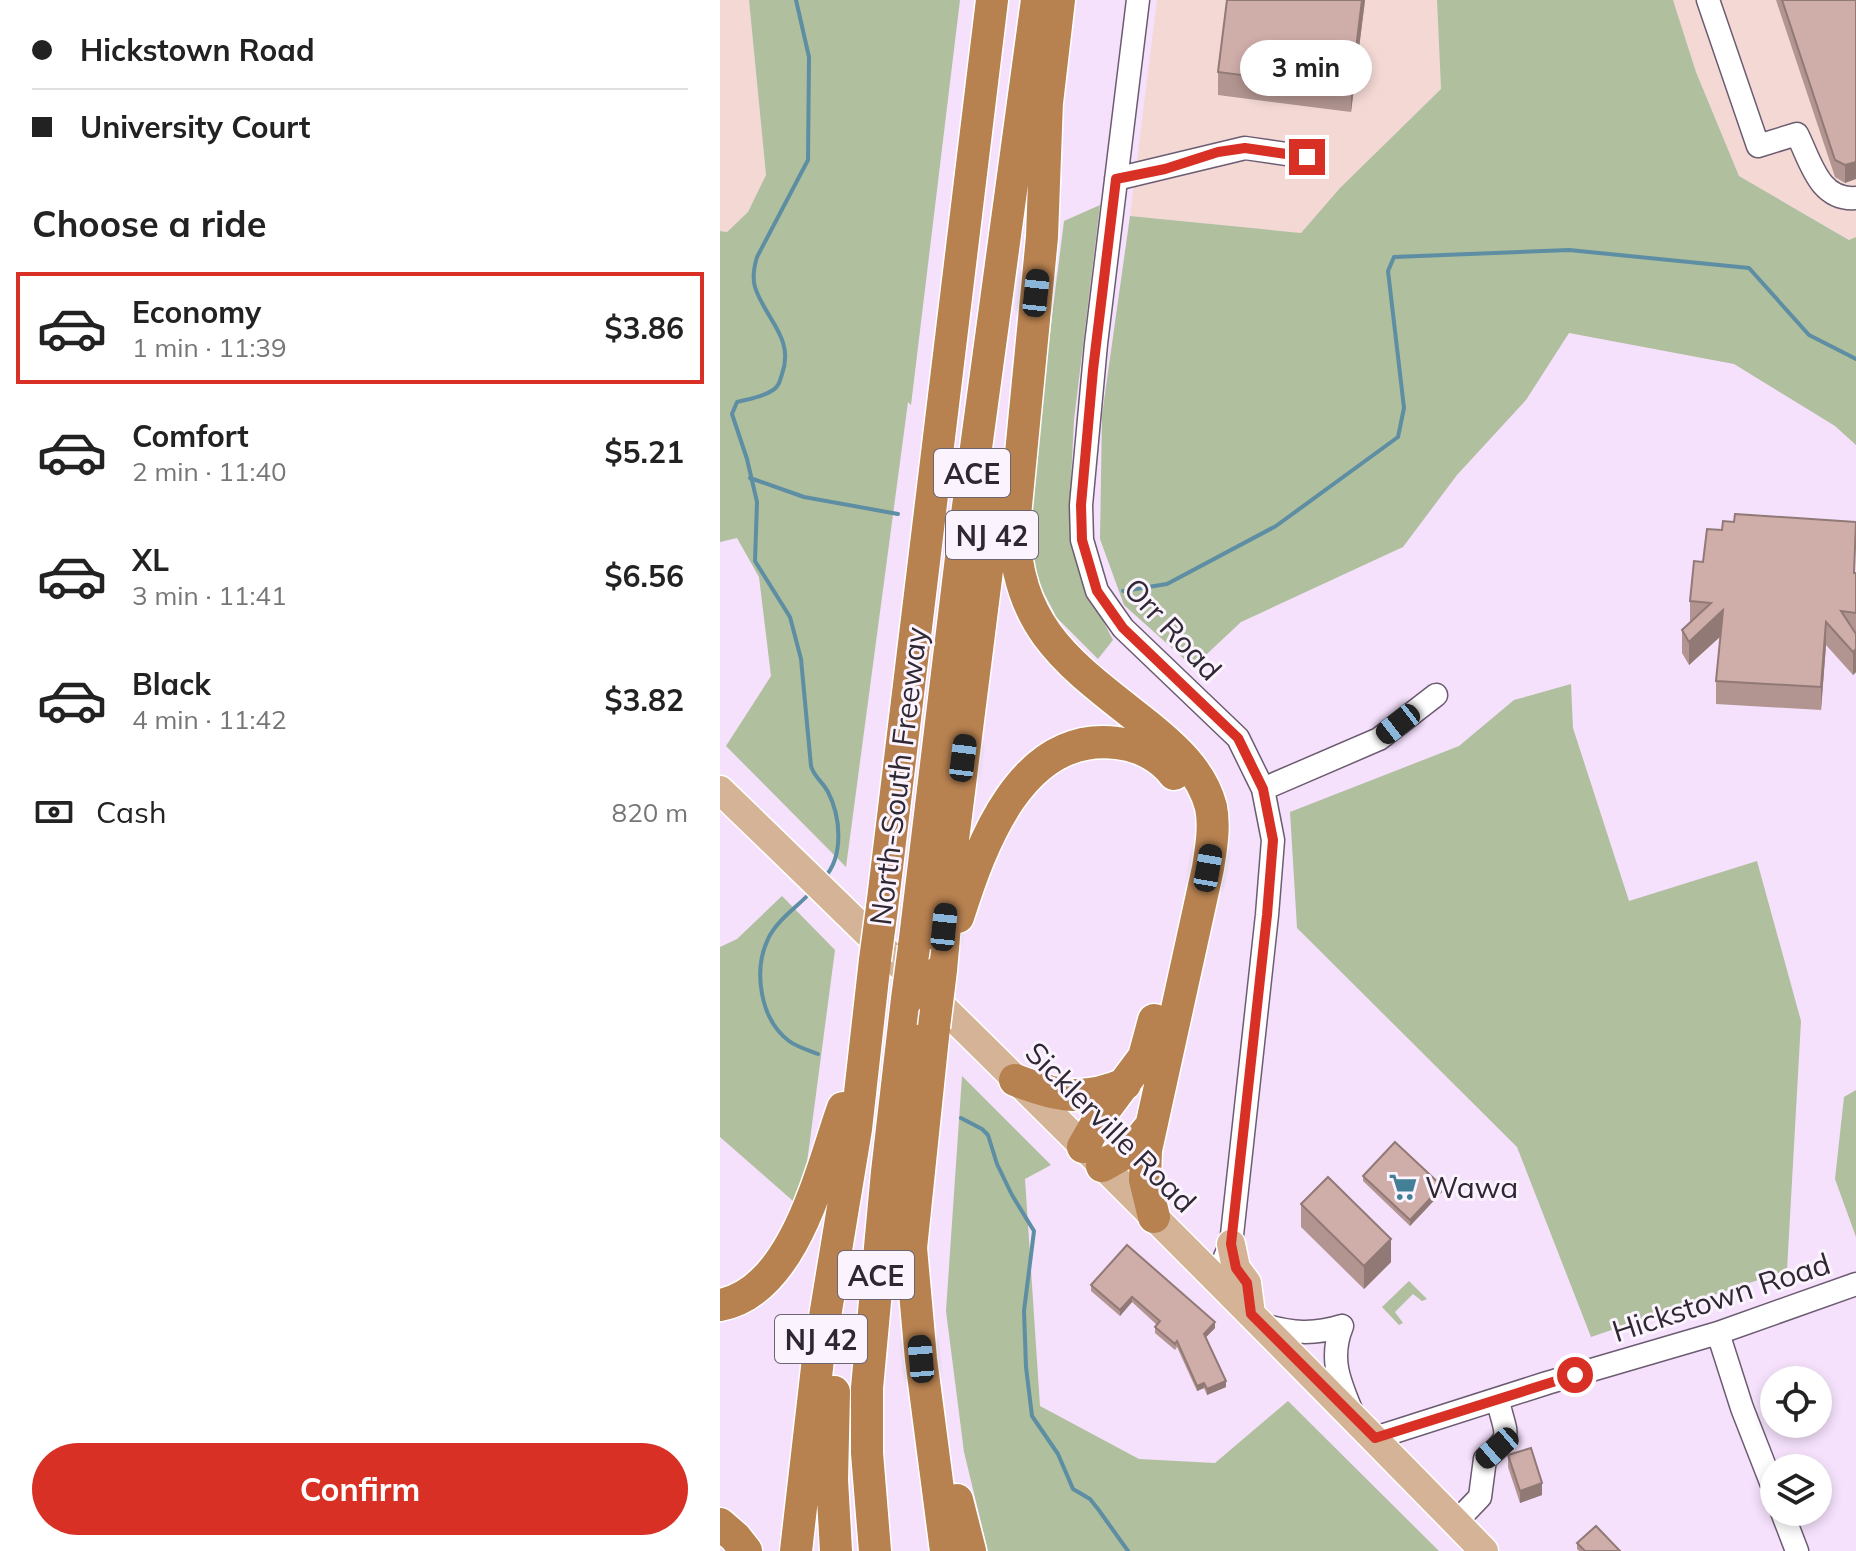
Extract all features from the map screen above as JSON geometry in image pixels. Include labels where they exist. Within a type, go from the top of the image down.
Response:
[{"type":"highway","name":"North-South Freeway","points":[[796,1551],[818,1359],[856,1129],[992,0]]},
{"type":"highway","name":"ACE","points":[[875,1551],[867,1453],[867,1388],[885,1186],[961,558],[1037,0]]},
{"type":"highway","name":"North-South Freeway","points":[[946,1551],[924,1383],[911,1248],[952,847],[1059,0]]},
{"type":"highway","points":[[1047,101],[1042,237],[1014,526],[1015,554],[1024,596],[1039,626],[1060,654],[1187,760],[1201,782],[1211,807],[1213,828],[1208,868],[1144,1165],[1154,1217]]},
{"type":"highway","points":[[941,970],[990,831],[1024,781],[1045,761],[1070,747],[1098,740],[1127,744],[1153,754],[1172,770],[1191,805],[1193,842],[1150,1043],[1144,1057],[1103,1112],[1092,1156],[1132,1149],[1151,1126]]},
{"type":"highway","points":[[720,1305],[740,1299],[767,1277],[797,1235],[844,1106],[875,960]]},
{"type":"highway","points":[[1015,1080],[1069,1096],[1096,1095],[1125,1084]]},
{"type":"highway","name":"ACE","points":[[836,1551],[832,1422],[856,1129]]},
{"type":"highway","points":[[924,1383],[970,1551]]},
{"type":"highway","points":[[720,1524],[746,1551]]},
{"type":"main road","name":"Sicklerville Road","points":[[720,790],[1154,1217],[1484,1551]]},
{"type":"main road","points":[[1231,1244],[1236,1268],[1247,1283],[1257,1320]]},
{"type":"street","name":"Orr Road","points":[[1138,0],[1089,417],[1081,505],[1082,540],[1097,591],[1123,628],[1238,738],[1263,789],[1273,840],[1231,1244],[1212,1276]]},
{"type":"street","points":[[1708,0],[1758,146],[1797,134],[1823,186],[1831,195],[1856,198]]},
{"type":"street","points":[[1116,179],[1165,169],[1218,152],[1245,148],[1307,157]]},
{"type":"street","points":[[1263,789],[1379,739],[1436,695]]},
{"type":"street","name":"Hickstown Road","points":[[1366,1429],[1498,1401],[1547,1383],[1718,1333],[1856,1284]]},
{"type":"street","points":[[1257,1320],[1289,1333],[1313,1333],[1342,1326],[1336,1339],[1334,1359],[1338,1379],[1366,1429]]},
{"type":"street","points":[[1718,1333],[1760,1454]]},
{"type":"street","points":[[1456,1522],[1480,1497],[1485,1459],[1504,1444],[1506,1438],[1498,1401]]},
{"type":"street","points":[[1787,1526],[1797,1551]]},
{"type":"shaded area","points":[[720,0],[749,0],[766,175],[748,212],[727,232],[720,231]]},
{"type":"shaded area","points":[[1157,0],[1437,0],[1441,89],[1340,188],[1301,233],[1130,216]]},
{"type":"shaded area","points":[[1673,0],[1856,0],[1856,237],[1850,240],[1739,176],[1696,72]]},
{"type":"green space","points":[[749,0],[960,0],[911,405],[908,402],[846,867],[726,746],[771,676],[759,577],[737,538],[720,542],[720,231],[727,232],[748,212],[766,175]]},
{"type":"green space","points":[[1437,0],[1673,0],[1696,72],[1739,176],[1849,240],[1856,237],[1856,445],[1835,426],[1734,364],[1569,333],[1526,400],[1457,475],[1403,547],[1241,622],[1193,667],[1124,605],[1100,539],[1102,415],[1130,216],[1301,233],[1340,188],[1441,89]]},
{"type":"green space","points":[[1100,205],[1074,420],[1069,520],[1082,580],[1113,640],[1098,659],[1057,618],[1033,572],[1026,525],[1064,221]]},
{"type":"green space","points":[[1571,684],[1573,728],[1629,901],[1757,861],[1801,1021],[1787,1270],[1591,1337],[1517,1147],[1297,928],[1290,812],[1459,746],[1514,700]]},
{"type":"green space","points":[[782,896],[835,950],[801,1208],[720,1137],[720,947],[737,939]]},
{"type":"green space","points":[[962,1076],[1051,1165],[1025,1179],[1040,1406],[1139,1459],[1215,1463],[1288,1401],[1439,1551],[988,1551],[964,1452],[946,1311]]},
{"type":"green space","points":[[1856,1090],[1856,1237],[1835,1179],[1844,1097]]},
{"type":"green space","points":[[1409,1281],[1427,1299],[1422,1301],[1413,1294],[1395,1312],[1403,1323],[1399,1325],[1382,1307]]},
{"type":"building","points":[[1227,0],[1362,0],[1351,89],[1218,72]]},
{"type":"building","points":[[1782,0],[1856,0],[1856,162],[1845,165],[1835,160]]},
{"type":"building","points":[[1735,514],[1856,522],[1856,613],[1841,611],[1856,634],[1856,649],[1853,652],[1826,622],[1821,687],[1716,681],[1723,610],[1689,642],[1682,630],[1711,603],[1690,601],[1694,561],[1703,562],[1707,529],[1722,530],[1723,521],[1734,522]]},
{"type":"building","name":"Wawa","points":[[1395,1142],[1442,1186],[1410,1220],[1363,1176]]},
{"type":"building","points":[[1328,1177],[1391,1239],[1364,1266],[1301,1204]]},
{"type":"building","points":[[1127,1245],[1215,1322],[1204,1334],[1226,1381],[1207,1389],[1204,1383],[1197,1386],[1177,1341],[1175,1344],[1155,1327],[1160,1321],[1132,1297],[1120,1310],[1091,1285]]},
{"type":"building","points":[[1531,1448],[1542,1483],[1520,1491],[1508,1455]]},
{"type":"building","points":[[1596,1526],[1620,1551],[1585,1551],[1577,1543]]},
{"type":"waterway","points":[[796,0],[809,57],[808,160],[754,268],[755,287],[782,339],[785,361],[775,388],[737,402],[732,414],[757,502],[755,561],[790,617],[801,659],[811,766],[828,792],[836,813],[838,836],[835,859],[824,878]]},
{"type":"waterway","points":[[1123,591],[1167,584],[1276,526],[1398,437],[1404,408],[1388,271],[1394,257],[1569,250],[1749,268],[1809,335],[1856,359]]},
{"type":"waterway","points":[[750,478],[804,497],[898,514]]},
{"type":"waterway","points":[[810,893],[772,932],[763,952],[760,980],[766,1007],[779,1032],[799,1047],[818,1054]]},
{"type":"waterway","points":[[961,1118],[988,1135],[997,1164],[1034,1231],[1024,1311],[1032,1416],[1058,1454],[1073,1489],[1090,1499],[1128,1551]]},
{"type":"place","name":"Wawa","points":[[1403,1187]]},
{"type":"route","points":[[1307,157],[1245,148],[1218,152],[1165,169],[1116,179],[1081,505],[1082,540],[1097,591],[1123,628],[1149,656],[1238,738],[1263,789],[1273,840],[1231,1244],[1236,1268],[1247,1283],[1251,1314],[1375,1438],[1575,1375]]}]
